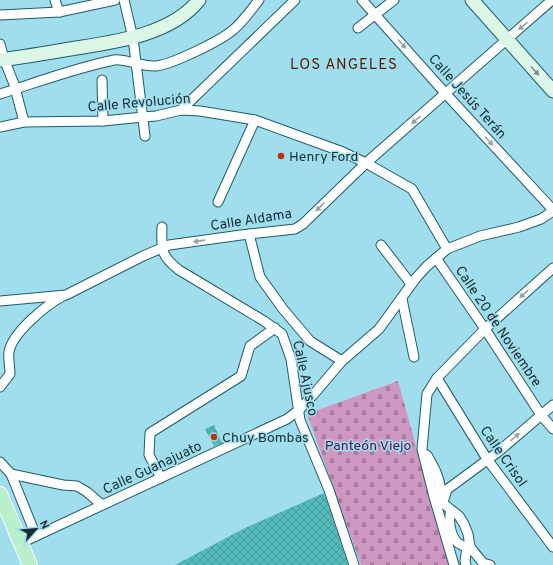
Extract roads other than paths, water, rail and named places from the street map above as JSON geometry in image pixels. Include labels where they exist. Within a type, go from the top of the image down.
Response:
[{"type":"main road","points":[[0,494],[30,565]]},
{"type":"street","points":[[54,0],[59,12]]},
{"type":"street","points":[[0,15],[59,12],[115,0]]},
{"type":"street","points":[[124,0],[133,38],[145,136]]},
{"type":"street","points":[[2,60],[133,38],[161,28],[177,19],[199,0]]},
{"type":"street","points":[[0,94],[74,69],[117,59],[137,64],[155,66],[169,63],[217,41],[234,30],[259,0]]},
{"type":"street","points":[[181,110],[296,0]]},
{"type":"street","name":"Calle Jesús Terán","points":[[362,0],[553,210]]},
{"type":"street","points":[[358,28],[394,0]]},
{"type":"street","points":[[472,0],[553,91]]},
{"type":"street","name":"Calle Aldama","points":[[0,301],[66,295],[169,245],[295,229],[303,224],[366,163],[552,0]]},
{"type":"street","points":[[0,44],[2,60],[16,89],[24,122]]},
{"type":"street","points":[[102,80],[103,121]]},
{"type":"street","name":"Calle Revolución","points":[[0,127],[24,122],[103,121],[156,116],[181,110],[200,111],[255,120],[343,152],[412,189],[447,249]]},
{"type":"street","points":[[218,202],[255,120]]},
{"type":"street","name":"Calle Guanajuato","points":[[21,543],[287,419],[299,410],[342,361],[379,329],[402,299],[411,284],[427,266],[447,249],[480,236],[519,228],[541,219],[553,210]]},
{"type":"street","points":[[162,228],[162,248]]},
{"type":"street","points":[[249,234],[260,277],[283,310],[310,341],[342,361]]},
{"type":"street","points":[[381,245],[411,284]]},
{"type":"street","name":"Calle Ajusco","points":[[162,248],[167,259],[179,270],[275,328],[282,334],[291,359],[300,420],[329,490],[354,565]]},
{"type":"street","name":"Calle 20 de Noviembre","points":[[436,258],[541,414],[553,429]]},
{"type":"street","points":[[454,565],[422,449],[427,394],[438,378],[485,329],[553,268]]},
{"type":"street","points":[[0,387],[10,374],[9,351],[15,338],[23,327],[44,309],[55,300],[66,295]]},
{"type":"street","points":[[402,299],[414,357]]},
{"type":"street","points":[[161,478],[149,455],[150,433],[241,376],[250,346],[275,328]]},
{"type":"street","name":"Calle Crisol","points":[[438,378],[487,460],[553,548]]},
{"type":"street","points":[[443,493],[487,460],[553,405]]},
{"type":"street","points":[[422,449],[434,467],[439,478],[445,505],[459,516],[468,534],[468,548],[465,561],[466,565]]},
{"type":"street","points":[[0,462],[11,474],[36,536]]},
{"type":"street","points":[[11,474],[63,485],[77,486],[87,492],[102,505]]},
{"type":"street","points":[[451,510],[449,516],[454,539],[459,544],[468,548],[485,564]]},
{"type":"place","name":"Henry Ford","points":[[281,156]]},
{"type":"place","name":"Chuy Bombas","points":[[214,437]]},
{"type":"district","name":"LOS ANGELES","points":[[344,64]]},
{"type":"park label","name":"Panteón Viejo","points":[[368,445]]}]
